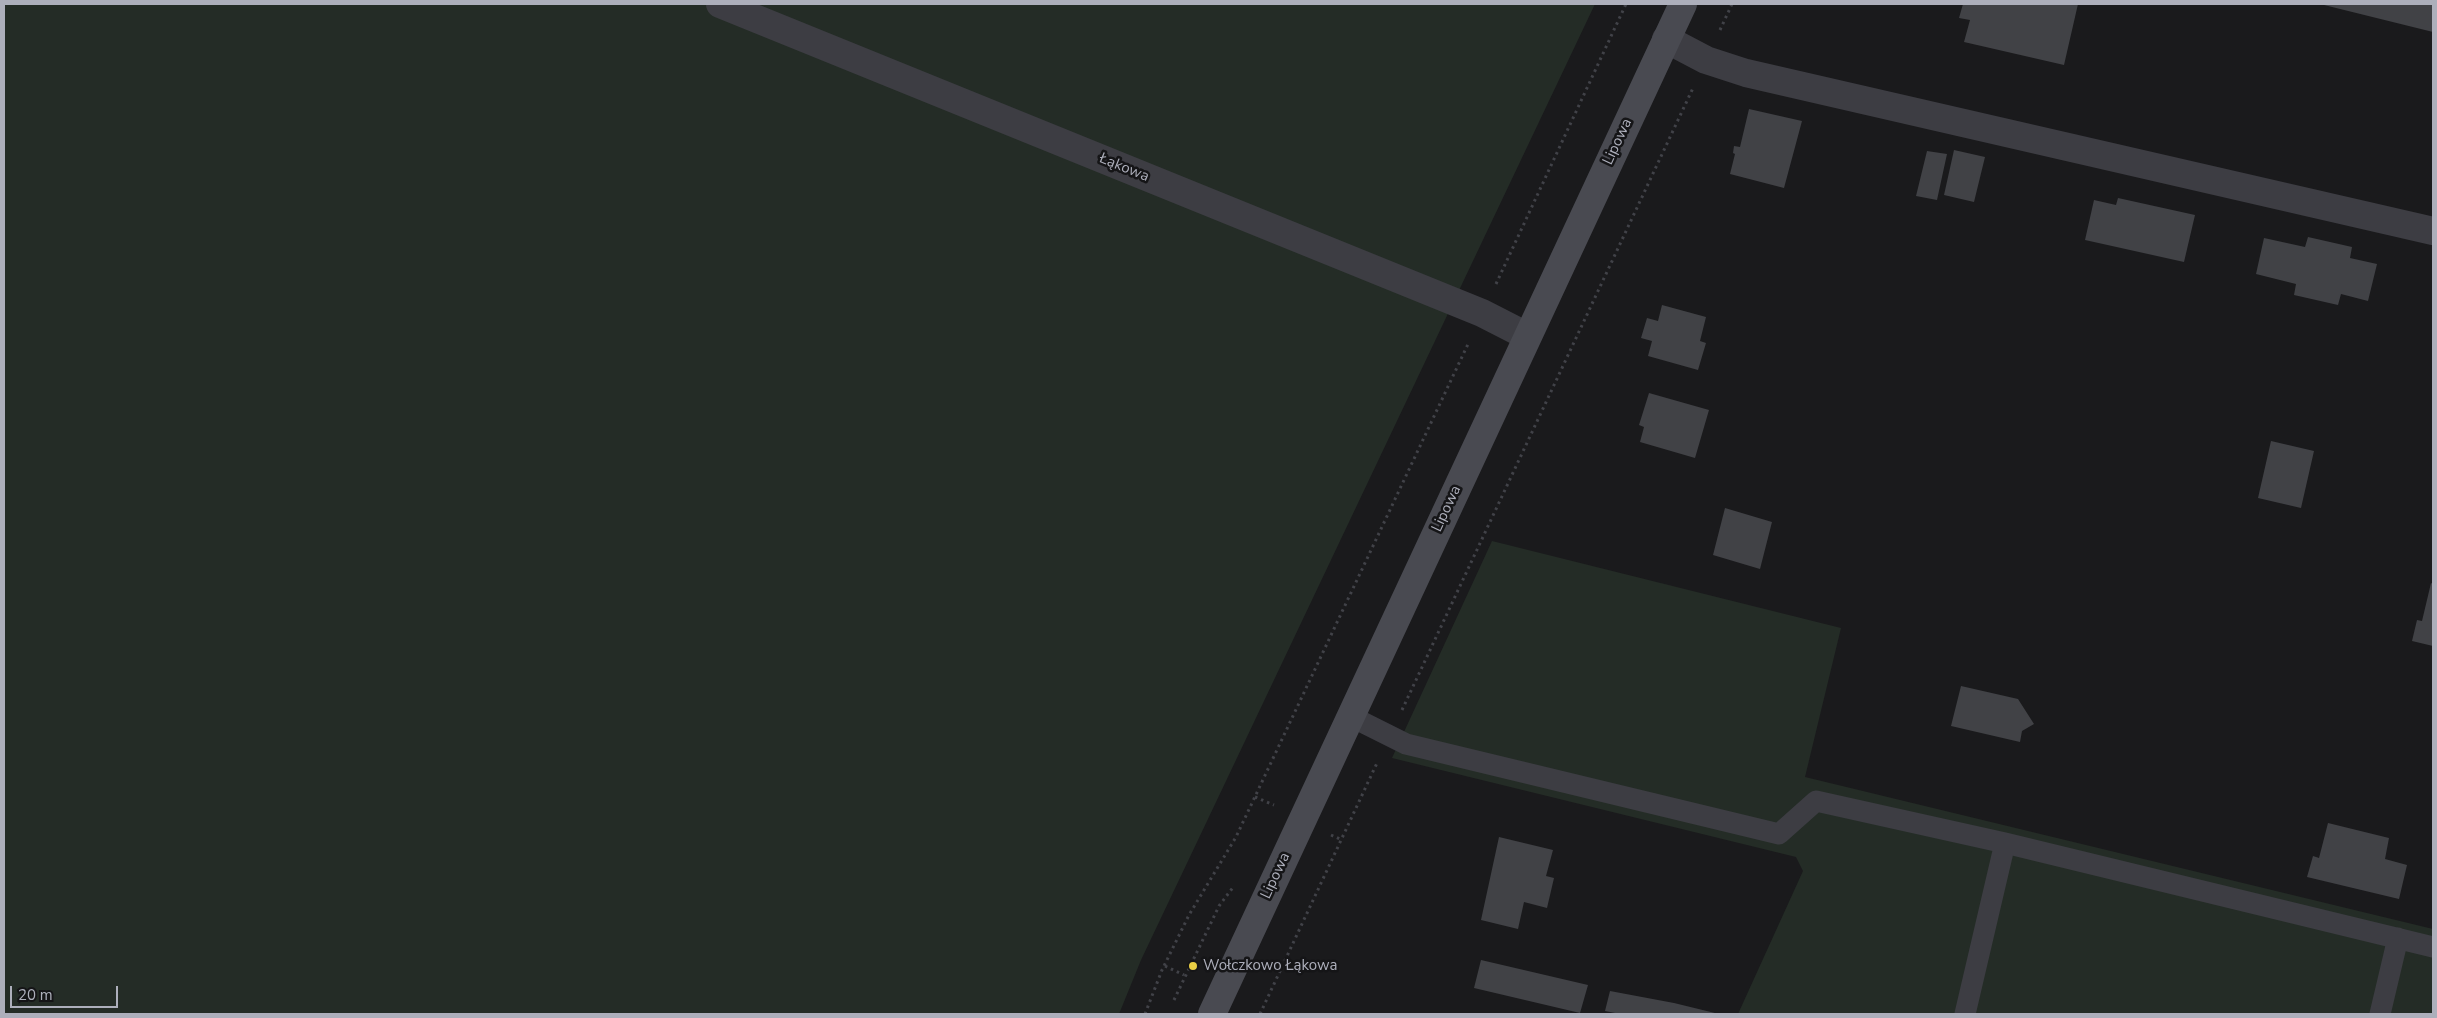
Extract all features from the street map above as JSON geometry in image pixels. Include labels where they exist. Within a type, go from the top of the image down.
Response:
[{"type":"street","name":"Łąkowa","points":[[720,4],[1482,314],[1528,336]]},
{"type":"street","name":"Lipowa","points":[[1212,1014],[1683,4]]},
{"type":"street","points":[[1666,39],[1706,60],[1746,73],[2433,230]]},
{"type":"lane","points":[[1350,716],[1406,744],[1779,834],[1816,801],[2005,844],[2433,947]]},
{"type":"lane","points":[[1965,1014],[2005,844]]},
{"type":"lane","points":[[2380,1014],[2398,938]]},
{"type":"path","points":[[1145,1014],[1164,966],[1196,901],[1236,837],[1626,4]]},
{"type":"path","points":[[1260,1014],[1732,4]]},
{"type":"path","points":[[1164,966],[1184,975]]},
{"type":"shaded area","points":[[4,4],[1595,4],[1141,960],[1119,1014],[4,1014]]},
{"type":"shaded area","points":[[1492,541],[1841,628],[1805,777],[2433,929],[2433,1014],[1738,1014],[1803,871],[1796,857],[1392,758]]},
{"type":"building","points":[[1963,4],[2078,4],[2064,65],[1964,42],[1970,20],[1959,18]]},
{"type":"building","points":[[2320,4],[2433,4],[2433,32]]},
{"type":"building","points":[[1749,109],[1802,121],[1784,188],[1730,174],[1735,154],[1733,153],[1734,146],[1740,147]]},
{"type":"building","points":[[1954,150],[1985,157],[1974,202],[1944,195]]},
{"type":"building","points":[[1927,151],[1947,154],[1937,200],[1916,196]]},
{"type":"building","points":[[2118,198],[2195,215],[2184,262],[2085,240],[2094,200],[2116,205]]},
{"type":"building","points":[[2308,237],[2352,247],[2350,258],[2377,264],[2368,301],[2341,294],[2338,305],[2294,295],[2296,284],[2256,274],[2264,238],[2305,247]]},
{"type":"building","points":[[1662,305],[1706,317],[1700,341],[1706,343],[1698,370],[1648,356],[1652,341],[1641,338],[1647,318],[1658,321]]},
{"type":"building","points":[[1649,393],[1709,410],[1695,458],[1640,442],[1644,427],[1639,425]]},
{"type":"building","points":[[2271,441],[2314,451],[2301,508],[2258,498]]},
{"type":"building","points":[[1725,508],[1772,522],[1760,569],[1713,555]]},
{"type":"building","points":[[2431,583],[2433,584],[2433,646],[2412,641],[2417,620],[2422,621]]},
{"type":"building","points":[[1961,686],[2018,699],[2034,724],[2022,731],[2020,742],[1951,726]]},
{"type":"building","points":[[2328,823],[2389,838],[2385,859],[2407,865],[2399,899],[2307,877],[2313,856],[2319,858]]},
{"type":"building","points":[[1499,837],[1553,850],[1546,876],[1554,878],[1547,908],[1524,902],[1518,929],[1481,920]]},
{"type":"building","points":[[1481,960],[1588,985],[1580,1013],[1474,988]]},
{"type":"building","points":[[1610,991],[1719,1014],[1620,1014],[1605,1011]]},
{"type":"place","name":"Wołczkowo Łąkowa","points":[[1193,966]]}]
